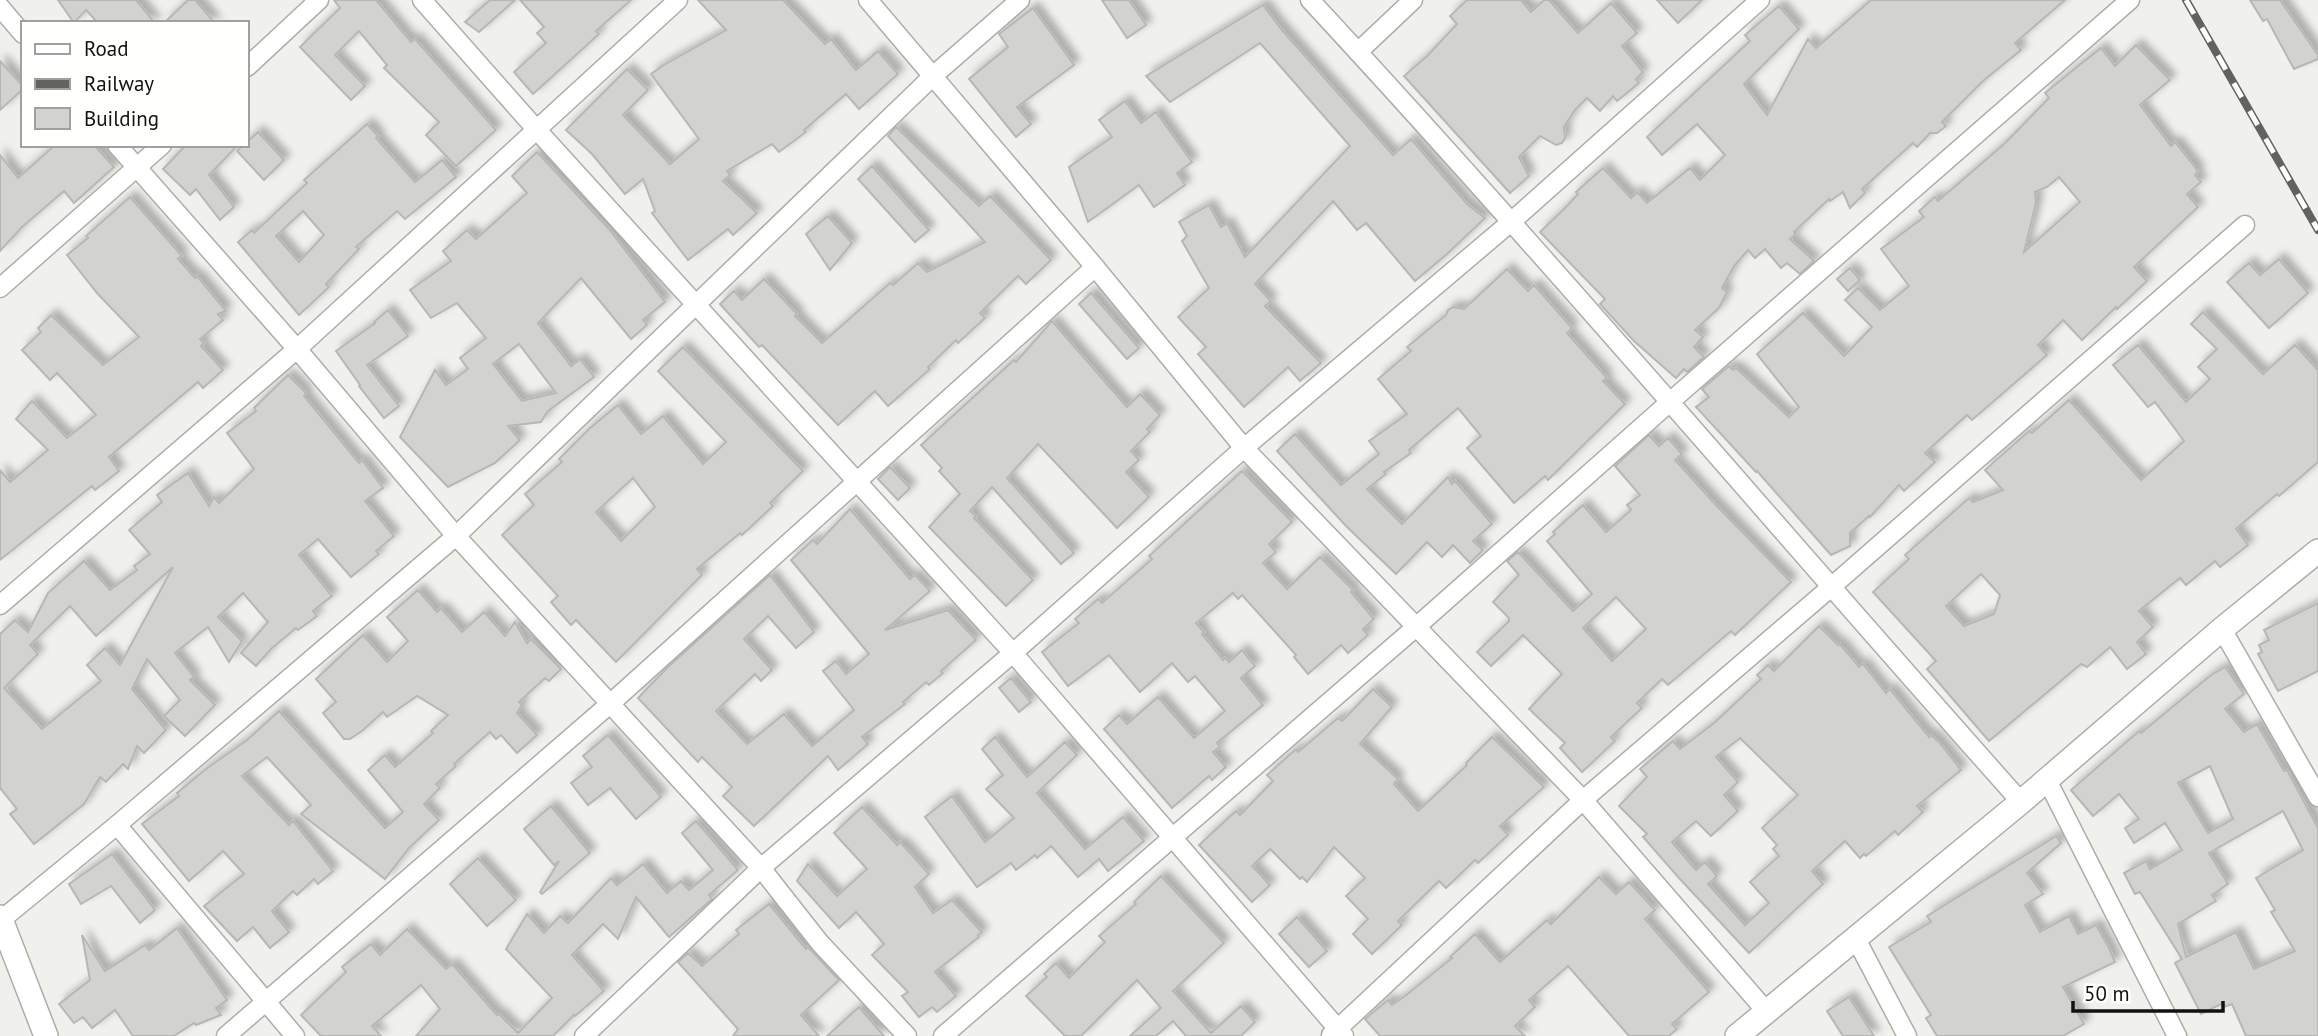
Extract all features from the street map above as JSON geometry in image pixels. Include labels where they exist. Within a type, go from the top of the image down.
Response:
[{"type":"street","points":[[248,66],[319,0]]},
{"type":"street","points":[[422,0],[1013,653],[1337,1033],[1583,800],[2245,225]]},
{"type":"street","points":[[0,605],[297,349],[678,0]]},
{"type":"street","points":[[868,0],[934,75],[1244,448],[1583,800],[1766,1011]]},
{"type":"street","points":[[46,1036],[0,918],[117,825],[456,536],[934,75],[1020,0]]},
{"type":"street","points":[[1310,0],[1671,401],[1830,588],[2021,802]]},
{"type":"street","points":[[1358,52],[1413,0]]},
{"type":"street","points":[[584,1036],[761,868],[1013,653],[1244,448],[1511,222],[1760,0]]},
{"type":"street","points":[[943,1036],[1416,627],[2130,0]]},
{"type":"street","points":[[0,7],[21,32]]},
{"type":"street","points":[[119,147],[297,349],[456,536],[761,868],[820,943],[907,1036]]},
{"type":"street","points":[[0,289],[160,147]]},
{"type":"street","points":[[226,1036],[611,702],[1095,267]]},
{"type":"street","points":[[1737,1036],[2021,802],[2221,629],[2318,551]]},
{"type":"street","points":[[2221,629],[2318,797]]},
{"type":"street","points":[[2047,780],[2177,1036]]},
{"type":"street","points":[[117,825],[295,1036]]},
{"type":"street","points":[[1855,937],[1907,1036]]},
{"type":"building","points":[[58,0],[136,0],[153,21],[96,21],[86,10],[73,21]]},
{"type":"building","points":[[188,0],[195,0],[213,21],[166,21]]},
{"type":"building","points":[[334,0],[376,0],[411,42],[415,39],[496,130],[456,166],[426,135],[439,122],[384,68],[387,65],[359,31],[335,55],[365,86],[351,100],[300,47],[340,8]]},
{"type":"building","points":[[490,0],[515,0],[479,32],[465,22]]},
{"type":"building","points":[[520,0],[631,0],[596,31],[599,34],[533,94],[514,72],[546,43],[537,33],[544,27]]},
{"type":"building","points":[[698,0],[783,0],[825,44],[831,39],[856,70],[878,51],[898,74],[859,109],[846,94],[804,130],[806,132],[779,152],[772,144],[727,171],[730,175],[723,181],[757,213],[733,235],[728,229],[688,260],[652,213],[655,211],[643,179],[625,194],[592,154],[566,130],[627,69],[648,90],[623,115],[670,164],[699,139],[651,74],[726,30]]},
{"type":"building","points":[[1102,0],[1129,0],[1146,25],[1127,38]]},
{"type":"building","points":[[1467,0],[1521,0],[1531,12],[1544,0],[1549,0],[1578,33],[1611,3],[1637,33],[1622,46],[1643,72],[1636,79],[1639,83],[1617,101],[1613,96],[1600,111],[1587,98],[1564,127],[1565,138],[1562,143],[1556,145],[1540,136],[1519,157],[1529,176],[1510,193],[1404,76],[1457,24],[1450,16]]},
{"type":"building","points":[[1657,0],[1702,0],[1678,23]]},
{"type":"building","points":[[1871,0],[2065,0],[2015,43],[2021,50],[1983,81],[1942,122],[1946,126],[1937,133],[1930,133],[1917,147],[1913,143],[1862,189],[1865,193],[1850,208],[1843,192],[1830,201],[1829,199],[1794,232],[1796,234],[1790,239],[1814,261],[1800,274],[1787,263],[1781,268],[1765,249],[1755,258],[1748,250],[1734,266],[1722,288],[1727,292],[1719,308],[1695,330],[1703,337],[1694,347],[1704,357],[1687,372],[1684,369],[1676,378],[1634,341],[1600,304],[1605,299],[1540,232],[1578,194],[1576,192],[1603,168],[1631,198],[1637,192],[1647,203],[1690,168],[1700,180],[1725,155],[1697,124],[1662,155],[1647,137],[1750,41],[1745,35],[1779,6],[1799,29],[1744,84],[1767,115],[1808,39],[1816,48]]},
{"type":"building","points":[[2250,0],[2280,0],[2318,55],[2318,59],[2294,69],[2267,19],[2263,21]]},
{"type":"building","points":[[1263,5],[1393,155],[1411,139],[1467,204],[1485,218],[1415,281],[1366,223],[1357,230],[1333,201],[1255,284],[1271,301],[1265,306],[1321,363],[1300,381],[1288,367],[1244,407],[1198,354],[1206,347],[1178,317],[1209,288],[1182,241],[1187,236],[1179,222],[1209,205],[1221,227],[1227,223],[1245,257],[1350,146],[1260,43],[1170,102],[1146,76]]},
{"type":"building","points":[[1033,8],[1074,65],[1017,107],[1031,124],[1016,137],[969,79],[1008,47],[999,34]]},
{"type":"building","points":[[2136,45],[2170,80],[2140,105],[2171,146],[2175,142],[2198,171],[2195,175],[2201,182],[2187,194],[2198,207],[2134,267],[2147,281],[2082,340],[2063,320],[2038,345],[2047,355],[1972,420],[1967,415],[1925,453],[1935,462],[1904,491],[1899,485],[1870,517],[1850,533],[1850,546],[1831,555],[1696,407],[1709,397],[1702,389],[1729,366],[1733,370],[1736,368],[1789,417],[1799,407],[1757,354],[1803,313],[1844,356],[1872,327],[1845,300],[1858,288],[1880,310],[1909,286],[1881,249],[1924,217],[1919,211],[1935,197],[1938,201],[2004,144],[2049,98],[2045,93],[2101,48],[2115,66]],"holes":[[[2059,177],[2080,202],[2024,252],[2036,203],[2035,192],[2047,187]]]},
{"type":"building","points":[[0,61],[21,84],[21,91],[0,110]]},
{"type":"building","points":[[1125,101],[1141,123],[1156,112],[1192,162],[1177,173],[1185,185],[1154,207],[1139,185],[1088,222],[1069,167],[1112,137],[1099,120]]},
{"type":"building","points":[[367,124],[415,182],[442,160],[456,177],[405,219],[397,211],[356,247],[359,249],[326,284],[329,287],[299,315],[238,242],[252,230],[254,233],[307,183],[304,180]],"holes":[[[303,211],[324,235],[299,262],[276,236]]]},
{"type":"building","points":[[896,127],[979,206],[990,196],[1051,260],[1026,284],[1018,276],[980,313],[985,318],[958,343],[956,340],[928,367],[930,369],[888,406],[875,391],[838,425],[762,345],[759,347],[720,304],[734,291],[742,300],[764,279],[822,343],[890,283],[893,285],[918,263],[927,272],[985,242],[888,136]]},
{"type":"building","points":[[258,132],[284,160],[264,180],[237,151],[241,147],[248,147],[248,141]]},
{"type":"building","points":[[53,147],[96,147],[114,167],[74,203],[64,191],[22,227],[0,251],[0,155],[18,178]]},
{"type":"building","points":[[184,147],[236,147],[209,175],[234,207],[220,220],[196,189],[190,195],[163,169]]},
{"type":"building","points":[[537,152],[609,229],[665,302],[643,320],[647,325],[631,339],[581,278],[538,323],[571,366],[580,359],[594,377],[548,411],[541,422],[508,426],[520,440],[495,463],[448,487],[400,437],[435,370],[446,385],[468,369],[460,358],[486,338],[457,303],[431,318],[410,290],[451,261],[443,251],[467,230],[476,239],[527,193],[512,176]],"holes":[[[519,344],[556,393],[522,401],[493,364]]]},
{"type":"building","points":[[872,166],[929,230],[915,242],[858,179]]},
{"type":"building","points":[[130,197],[182,256],[178,259],[195,278],[197,276],[226,311],[218,314],[223,320],[200,339],[204,343],[201,346],[223,370],[203,388],[198,382],[109,457],[119,471],[95,490],[92,486],[0,560],[0,470],[10,482],[48,450],[16,419],[32,401],[67,438],[96,415],[57,373],[50,380],[22,350],[41,332],[38,328],[51,315],[103,365],[139,337],[97,293],[67,255]]},
{"type":"building","points":[[828,216],[852,243],[830,270],[806,234]]},
{"type":"building","points":[[2279,259],[2308,293],[2269,328],[2227,282],[2249,263],[2260,275]]},
{"type":"building","points":[[1850,268],[1860,280],[1848,291],[1837,279]]},
{"type":"building","points":[[1507,269],[1528,291],[1534,285],[1572,328],[1567,333],[1607,378],[1603,381],[1625,404],[1548,480],[1545,476],[1514,503],[1467,448],[1481,436],[1458,408],[1409,450],[1411,453],[1384,472],[1386,474],[1367,489],[1402,524],[1448,477],[1452,484],[1455,481],[1492,524],[1473,541],[1483,550],[1470,563],[1453,545],[1442,557],[1427,542],[1396,574],[1347,527],[1277,451],[1295,434],[1341,485],[1379,454],[1369,441],[1407,414],[1378,379],[1411,351],[1407,347],[1446,315],[1448,310],[1453,307],[1464,309]]},
{"type":"building","points":[[1091,293],[1139,348],[1127,359],[1079,304]]},
{"type":"building","points":[[388,310],[408,336],[367,365],[399,406],[384,418],[336,351],[375,323]]},
{"type":"building","points":[[2203,312],[2263,374],[2295,345],[2318,370],[2318,462],[2236,529],[2248,545],[2220,567],[2215,561],[2186,585],[2180,578],[2139,611],[2153,627],[2137,642],[2146,654],[2127,669],[2110,647],[2087,667],[2081,664],[1989,741],[1927,669],[1936,661],[1873,592],[1909,559],[1905,555],[1969,498],[1973,502],[2003,490],[1985,470],[2069,400],[2141,480],[2184,441],[2155,402],[2148,407],[2113,365],[2138,345],[2186,402],[2210,379],[2198,367],[2217,349],[2191,324]],"holes":[[[1981,574],[2000,595],[1994,614],[1964,626],[1946,606]]]},
{"type":"building","points":[[1052,321],[1127,407],[1140,394],[1160,415],[1147,429],[1150,432],[1131,451],[1139,460],[1126,472],[1149,497],[1117,528],[1038,444],[1007,478],[1074,553],[1061,564],[992,487],[970,511],[1033,580],[1006,606],[929,527],[960,494],[939,471],[942,468],[921,445],[1014,360],[1016,362]]},
{"type":"building","points":[[683,347],[803,471],[770,503],[773,506],[755,523],[697,569],[702,575],[616,662],[576,620],[571,625],[551,602],[558,596],[502,535],[534,505],[525,494],[562,462],[559,459],[590,428],[618,405],[641,434],[663,416],[703,464],[726,442],[658,371]],"holes":[[[633,478],[655,507],[621,541],[596,512]]]},
{"type":"building","points":[[288,375],[306,393],[304,396],[359,463],[362,460],[383,488],[365,501],[394,536],[376,551],[379,554],[351,577],[318,539],[299,555],[332,596],[313,611],[317,616],[298,630],[296,628],[256,666],[241,653],[268,622],[243,593],[218,617],[242,641],[229,662],[208,627],[175,653],[194,677],[190,680],[215,705],[185,736],[164,716],[180,700],[147,659],[132,689],[166,730],[144,753],[137,746],[128,769],[123,764],[106,782],[100,777],[84,804],[34,844],[10,814],[17,809],[0,788],[0,634],[15,620],[28,632],[48,593],[84,561],[110,590],[137,570],[134,566],[150,554],[129,530],[162,502],[157,495],[188,473],[209,506],[214,497],[219,503],[254,469],[227,433],[256,411],[254,408]],"holes":[[[173,567],[120,665],[105,648],[87,665],[101,681],[42,729],[4,688],[38,654],[30,645],[70,606],[96,636]]]},
{"type":"building","points":[[1649,435],[1659,446],[1668,438],[1682,454],[1675,460],[1791,582],[1735,635],[1731,631],[1668,685],[1662,679],[1637,703],[1642,708],[1611,737],[1615,741],[1582,772],[1560,748],[1565,743],[1529,709],[1562,674],[1523,635],[1491,666],[1477,652],[1509,621],[1493,602],[1519,575],[1507,561],[1518,552],[1573,611],[1592,594],[1547,541],[1555,534],[1553,532],[1583,505],[1606,532],[1631,510],[1627,505],[1640,495],[1615,466]],"holes":[[[1616,597],[1646,629],[1612,661],[1583,628]]]},
{"type":"building","points":[[890,467],[910,488],[898,500],[878,479]]},
{"type":"building","points":[[1242,471],[1292,522],[1269,544],[1276,552],[1263,563],[1287,589],[1320,557],[1353,590],[1351,592],[1374,619],[1363,629],[1368,635],[1348,653],[1341,645],[1308,674],[1294,657],[1296,655],[1242,595],[1238,599],[1233,593],[1196,623],[1223,660],[1225,658],[1229,662],[1242,650],[1255,666],[1241,678],[1263,705],[1217,743],[1220,747],[1213,752],[1226,767],[1212,780],[1209,776],[1172,808],[1104,729],[1119,715],[1127,724],[1158,697],[1194,738],[1225,711],[1195,676],[1188,682],[1172,663],[1140,692],[1109,655],[1068,686],[1042,652],[1079,623],[1075,619],[1098,599],[1102,603],[1152,559],[1149,556]]},
{"type":"building","points":[[850,509],[910,579],[915,575],[930,591],[885,630],[948,610],[976,640],[929,685],[926,682],[903,702],[905,704],[862,737],[868,744],[838,770],[828,756],[754,826],[723,796],[732,787],[702,757],[698,762],[638,698],[668,667],[770,575],[814,632],[796,648],[768,616],[744,639],[772,670],[761,681],[755,674],[716,711],[747,744],[784,714],[812,746],[854,710],[823,671],[836,661],[846,674],[869,654],[791,560],[813,540],[817,544]]},
{"type":"building","points":[[418,590],[437,612],[441,608],[462,632],[484,612],[505,636],[515,622],[527,643],[531,639],[561,669],[549,681],[545,678],[519,702],[522,705],[517,713],[537,735],[517,753],[501,735],[496,739],[490,732],[454,764],[456,766],[436,784],[440,788],[424,804],[439,820],[409,848],[385,879],[301,814],[311,805],[267,757],[242,776],[289,825],[293,821],[333,871],[318,884],[314,879],[297,895],[293,891],[272,911],[289,932],[270,948],[253,927],[237,941],[204,906],[244,874],[223,851],[189,881],[142,824],[279,711],[385,828],[403,812],[368,770],[385,755],[395,767],[433,733],[431,731],[448,715],[417,696],[387,717],[383,712],[362,731],[350,739],[344,739],[323,713],[336,702],[316,679],[363,635],[387,662],[408,641],[387,617]]},
{"type":"building","points":[[2318,603],[2318,671],[2278,691],[2258,654],[2262,652],[2259,645],[2269,640],[2264,630]]},
{"type":"building","points":[[1819,626],[1840,644],[1859,667],[1863,664],[1886,693],[1890,689],[1929,737],[1931,735],[1939,742],[1961,770],[1917,806],[1923,812],[1898,835],[1895,831],[1866,856],[1864,854],[1860,858],[1845,841],[1812,871],[1823,884],[1749,953],[1679,878],[1643,837],[1647,834],[1619,806],[1647,777],[1640,769],[1673,741],[1680,749],[1714,723],[1761,679],[1757,675],[1768,665],[1774,671]],"holes":[[[1740,738],[1798,795],[1762,828],[1777,845],[1773,849],[1779,856],[1750,882],[1769,903],[1745,925],[1708,884],[1717,876],[1705,862],[1696,870],[1672,842],[1696,821],[1711,836],[1738,811],[1724,795],[1738,782],[1716,757]]]},
{"type":"building","points":[[2225,667],[2244,694],[2225,709],[2244,732],[2257,724],[2284,771],[2287,770],[2318,828],[2318,1036],[2246,1036],[2232,1004],[2224,1007],[2223,1003],[2201,1014],[2175,963],[2182,959],[2140,892],[2135,894],[2124,873],[2146,861],[2150,869],[2182,850],[2165,823],[2134,843],[2125,828],[2139,819],[2119,794],[2093,816],[2071,790],[2139,731],[2141,733],[2211,675]],"holes":[[[2210,766],[2233,819],[2208,833],[2178,783]],[[2283,811],[2303,850],[2256,878],[2275,910],[2271,912],[2295,951],[2254,969],[2236,932],[2186,957],[2178,924],[2216,901],[2212,895],[2228,884],[2209,853]]]},
{"type":"building","points":[[1011,678],[1031,702],[1019,712],[999,688]]},
{"type":"building","points":[[1373,689],[1392,707],[1360,744],[1398,779],[1394,784],[1418,811],[1467,765],[1492,737],[1544,787],[1500,826],[1508,835],[1478,863],[1475,860],[1446,888],[1439,881],[1398,921],[1402,925],[1372,954],[1353,934],[1368,919],[1346,896],[1365,878],[1334,847],[1307,882],[1302,877],[1300,879],[1270,849],[1252,866],[1270,885],[1252,902],[1199,845],[1236,811],[1240,815],[1273,781],[1267,775],[1296,749],[1298,752],[1338,718],[1342,721]]},
{"type":"building","points":[[608,735],[661,797],[636,819],[610,788],[588,805],[571,783],[592,767],[583,756]]},
{"type":"building","points":[[995,737],[1027,777],[1065,742],[1077,755],[1037,793],[1085,849],[1123,817],[1144,841],[1108,871],[1099,859],[1078,877],[1051,846],[1016,870],[1011,863],[977,887],[925,817],[952,796],[985,842],[1014,818],[986,789],[1003,775],[982,749]]},
{"type":"building","points":[[551,806],[590,853],[542,894],[540,892],[559,861],[554,865],[524,829]]},
{"type":"building","points":[[862,807],[897,845],[900,842],[929,874],[915,887],[933,913],[952,900],[982,932],[935,972],[956,996],[937,1012],[932,1007],[919,1017],[902,996],[908,992],[872,955],[884,944],[856,912],[839,928],[797,881],[808,864],[837,896],[867,869],[834,833]]},
{"type":"building","points":[[696,821],[738,870],[709,895],[712,899],[669,937],[636,897],[618,939],[603,924],[572,955],[604,991],[553,1036],[416,1036],[440,1009],[421,985],[372,1026],[381,1036],[321,1036],[301,1015],[346,972],[342,967],[371,944],[380,955],[407,929],[446,969],[452,964],[497,1015],[518,1033],[552,998],[506,949],[527,914],[544,933],[560,916],[568,923],[611,878],[617,885],[643,864],[667,893],[681,881],[689,890],[713,870],[682,833]]},
{"type":"building","points":[[2056,836],[2061,843],[2027,873],[2043,894],[2025,905],[2040,932],[2069,916],[2078,934],[2096,925],[2109,948],[2115,962],[2063,987],[2084,1024],[2063,1036],[1937,1036],[1926,1018],[1931,1015],[1889,947],[1931,922],[1927,916]]},
{"type":"building","points":[[112,854],[155,910],[140,923],[111,886],[81,904],[69,884]]},
{"type":"building","points":[[478,858],[516,900],[487,926],[450,884]]},
{"type":"building","points":[[1161,876],[1224,943],[1173,991],[1211,1033],[1241,1006],[1255,1022],[1241,1036],[1186,1036],[1173,1021],[1156,1036],[1130,1036],[1161,1008],[1137,980],[1081,1036],[1065,1036],[1026,996],[1047,977],[1044,974],[1056,963],[1069,978],[1105,942],[1099,936],[1136,904],[1134,902]]},
{"type":"building","points":[[1599,877],[1616,894],[1629,882],[1655,910],[1645,919],[1709,992],[1672,1024],[1677,1029],[1669,1036],[1629,1036],[1568,966],[1529,1000],[1535,1007],[1515,1026],[1525,1036],[1380,1036],[1365,1019],[1388,1000],[1392,1005],[1405,996],[1452,958],[1450,957],[1475,934],[1500,962],[1547,920],[1551,924]]},
{"type":"building","points":[[769,904],[806,949],[808,947],[839,980],[801,1015],[819,1036],[733,1036],[738,1029],[678,962],[688,953],[702,966],[739,934],[736,930]]},
{"type":"building","points":[[1297,917],[1327,951],[1309,967],[1279,934]]},
{"type":"building","points":[[177,928],[227,1000],[216,1008],[221,1015],[196,1025],[194,1023],[174,1036],[133,1036],[115,1010],[92,1028],[83,1017],[74,1023],[59,1004],[90,980],[82,935],[105,971],[145,945],[149,950]]},
{"type":"building","points":[[1849,997],[1874,1036],[1843,1036],[1827,1011]]},
{"type":"building","points":[[859,1007],[884,1036],[827,1036]]},
{"type":"railway","points":[[2186,0],[2318,230]]}]
